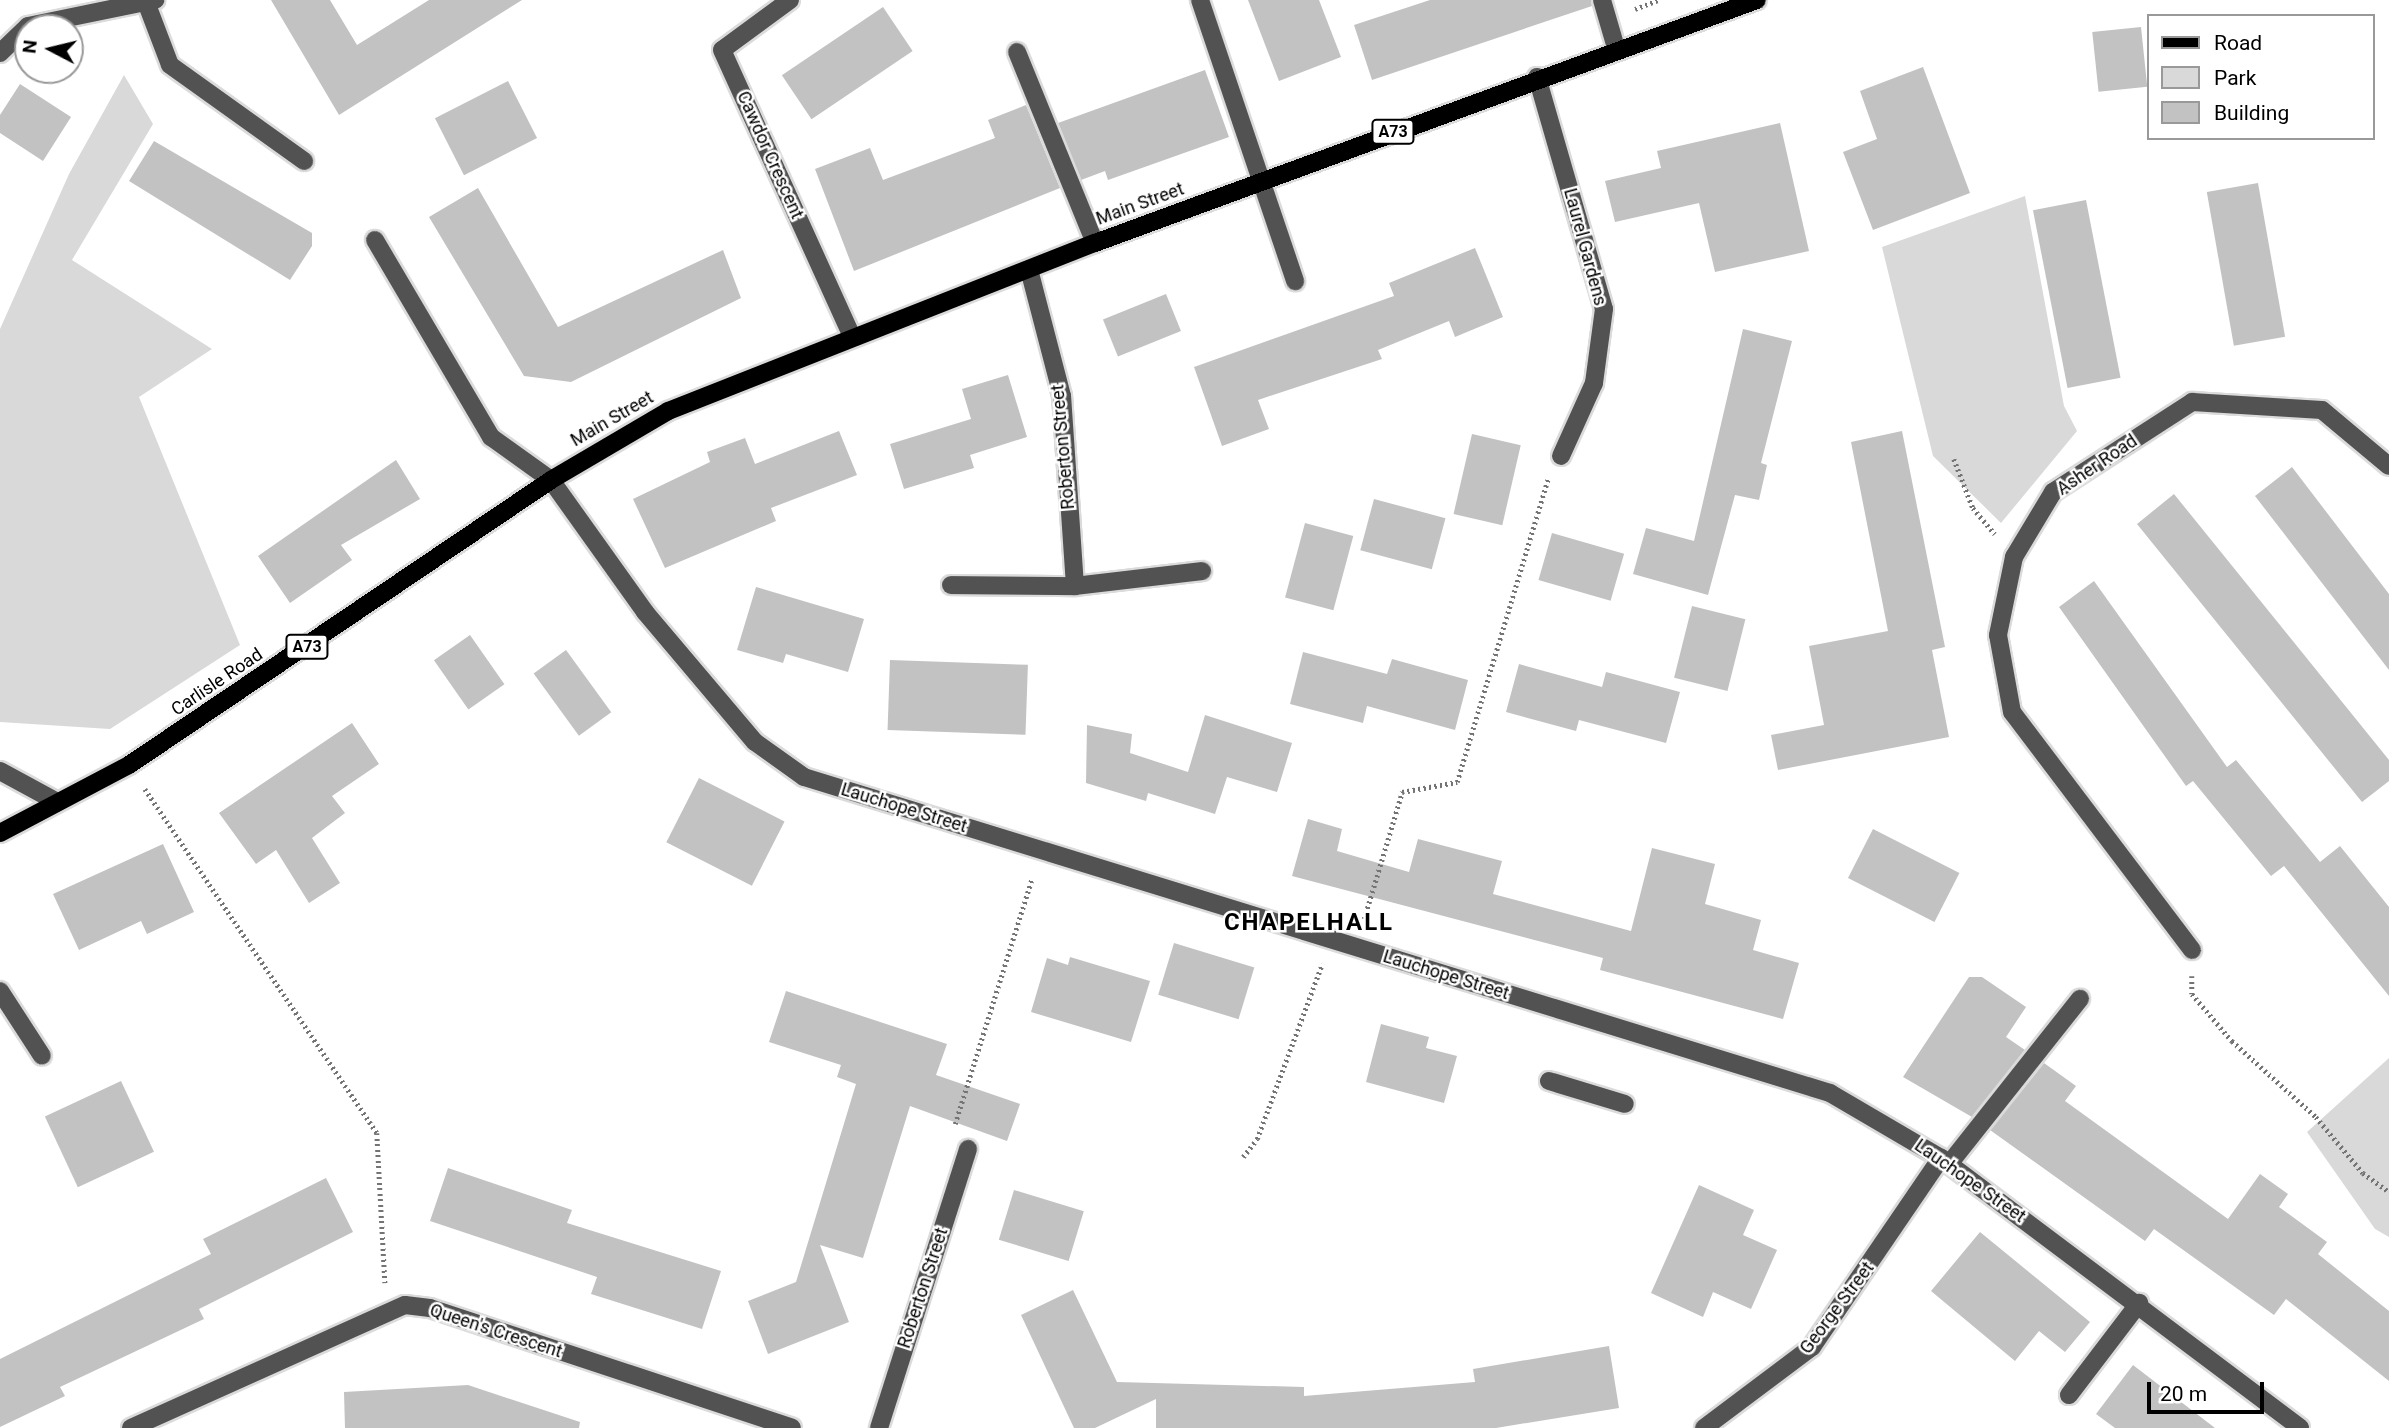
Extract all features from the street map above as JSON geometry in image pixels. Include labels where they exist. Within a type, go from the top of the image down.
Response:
[{"type":"main road","name":"Main Street","points":[[551,480],[668,411],[852,337],[1537,77],[1758,0]]},
{"type":"main road","name":"Carlisle Road","points":[[0,833],[129,765],[551,480]]},
{"type":"street","name":"Cawdor Crescent","points":[[790,0],[722,50],[852,337]]},
{"type":"street","points":[[1200,0],[1295,281]]},
{"type":"street","points":[[1602,0],[1616,48]]},
{"type":"street","points":[[0,52],[28,26],[150,1],[170,65],[304,161]]},
{"type":"street","points":[[1017,52],[1095,243]]},
{"type":"street","name":"Laurel Gardens","points":[[1537,77],[1604,309],[1594,383],[1561,456]]},
{"type":"street","name":"Lauchope Street","points":[[375,240],[491,438],[551,480],[645,612],[755,742],[804,777],[1830,1093],[1945,1161],[2138,1303],[2300,1428]]},
{"type":"street","name":"Roberton Street","points":[[1029,269],[1062,396],[1075,586]]},
{"type":"street","name":"Asher Road","points":[[2192,950],[2012,712],[1998,635],[2014,557],[2053,492],[2192,402],[2322,410],[2389,466]]},
{"type":"street","points":[[951,585],[1075,586],[1202,571]]},
{"type":"street","points":[[0,771],[57,802]]},
{"type":"street","points":[[0,991],[43,1056]]},
{"type":"street","name":"George Street","points":[[1704,1428],[1812,1347],[1945,1161],[2080,999]]},
{"type":"street","points":[[1549,1081],[1625,1104]]},
{"type":"street","name":"Roberton Street","points":[[879,1428],[968,1149]]},
{"type":"street","points":[[2069,1395],[2138,1303]]},
{"type":"street","name":"Queen's Crescent","points":[[131,1428],[386,1309],[430,1308],[792,1428]]},
{"type":"path","points":[[1356,947],[1402,792],[1457,782],[1541,492],[1561,456]]},
{"type":"path","points":[[1954,460],[1973,508],[2014,557]]},
{"type":"path","points":[[129,765],[377,1133],[386,1309]]},
{"type":"path","points":[[968,1149],[951,1139],[1041,850]]},
{"type":"path","points":[[1243,1157],[1257,1139],[1331,939]]},
{"type":"path","points":[[2192,950],[2192,994],[2279,1089],[2316,1117],[2362,1173],[2389,1192]]},
{"type":"green space","points":[[124,75],[153,124],[72,260],[212,349],[139,397],[240,645],[110,729],[0,722],[0,329],[69,174]]},
{"type":"green space","points":[[2025,196],[2064,406],[2077,431],[2001,523],[1933,456],[1882,247]]},
{"type":"green space","points":[[2389,1058],[2389,1237],[2375,1229],[2307,1132]]},
{"type":"building","points":[[271,0],[330,0],[357,45],[429,0],[522,0],[339,115]]},
{"type":"building","points":[[1248,0],[1319,0],[1341,57],[1279,81]]},
{"type":"building","points":[[1430,0],[1591,0],[1592,6],[1372,80],[1354,25]]},
{"type":"building","points":[[883,7],[913,51],[811,119],[782,75]]},
{"type":"building","points":[[2141,27],[2147,87],[2099,92],[2092,32]]},
{"type":"building","points":[[1923,67],[1970,193],[1873,230],[1843,152],[1877,139],[1860,91]]},
{"type":"building","points":[[1205,70],[1229,137],[1108,180],[1105,171],[1081,180],[1058,123]]},
{"type":"building","points":[[508,81],[537,138],[464,175],[435,118]]},
{"type":"building","points":[[20,84],[71,117],[43,161],[0,133],[0,115]]},
{"type":"building","points":[[1026,105],[1060,188],[854,271],[815,169],[870,148],[883,180],[995,138],[988,120]]},
{"type":"building","points":[[1780,123],[1809,251],[1715,272],[1699,203],[1615,222],[1605,181],[1661,168],[1657,151]]},
{"type":"building","points":[[154,141],[312,233],[312,246],[290,280],[129,181]]},
{"type":"building","points":[[2258,183],[2285,337],[2234,346],[2207,192]]},
{"type":"building","points":[[478,188],[558,327],[723,250],[741,298],[571,382],[524,376],[429,217]]},
{"type":"building","points":[[2086,200],[2121,378],[2068,388],[2033,210]]},
{"type":"building","points":[[1475,248],[1503,317],[1455,337],[1449,321],[1378,350],[1382,359],[1258,400],[1269,429],[1222,446],[1194,367],[1394,296],[1389,283]]},
{"type":"building","points":[[1166,294],[1181,331],[1118,357],[1103,319]]},
{"type":"building","points":[[1743,329],[1792,341],[1761,463],[1767,465],[1759,500],[1735,495],[1708,595],[1633,574],[1646,528],[1694,541]]},
{"type":"building","points":[[1008,375],[1027,437],[970,455],[974,468],[904,489],[890,444],[971,419],[962,389]]},
{"type":"building","points":[[839,431],[857,475],[771,508],[776,521],[665,568],[633,499],[710,462],[707,452],[745,438],[755,464]]},
{"type":"building","points":[[1902,431],[1945,647],[1932,650],[1949,737],[1778,770],[1771,735],[1824,725],[1809,646],[1888,631],[1851,442]]},
{"type":"building","points":[[1472,434],[1521,445],[1502,525],[1454,514]]},
{"type":"building","points":[[396,460],[420,499],[341,545],[352,560],[290,603],[258,556]]},
{"type":"building","points":[[2292,467],[2389,594],[2389,670],[2255,496]]},
{"type":"building","points":[[2174,494],[2389,760],[2389,781],[2362,802],[2137,524]]},
{"type":"building","points":[[1374,499],[1445,518],[1432,569],[1360,550]]},
{"type":"building","points":[[1305,523],[1353,536],[1333,610],[1285,597]]},
{"type":"building","points":[[1552,533],[1624,554],[1611,601],[1538,580]]},
{"type":"building","points":[[2094,581],[2227,767],[2236,760],[2320,862],[2340,846],[2389,907],[2389,996],[2284,866],[2271,876],[2193,781],[2186,786],[2059,607]]},
{"type":"building","points":[[756,587],[864,619],[848,672],[786,654],[783,663],[737,650]]},
{"type":"building","points":[[1692,606],[1745,619],[1727,691],[1674,678]]},
{"type":"building","points":[[470,635],[504,684],[468,709],[434,660]]},
{"type":"building","points":[[566,650],[611,712],[579,736],[534,674]]},
{"type":"building","points":[[1303,652],[1387,674],[1392,659],[1468,680],[1455,730],[1367,706],[1363,723],[1290,704]]},
{"type":"building","points":[[890,660],[1028,665],[1025,735],[888,730]]},
{"type":"building","points":[[1519,664],[1602,687],[1606,672],[1680,692],[1666,743],[1579,720],[1576,731],[1506,712]]},
{"type":"building","points":[[1205,715],[1292,743],[1277,792],[1227,777],[1215,814],[1148,793],[1146,801],[1086,783],[1087,725],[1132,734],[1130,753],[1188,772]]},
{"type":"building","points":[[352,723],[379,764],[332,796],[345,813],[312,838],[340,883],[309,903],[276,850],[256,864],[219,813]]},
{"type":"building","points":[[699,778],[785,822],[752,886],[666,842]]},
{"type":"building","points":[[1308,819],[1342,829],[1337,851],[1409,872],[1418,839],[1502,861],[1493,894],[1631,931],[1652,848],[1715,864],[1705,904],[1761,920],[1753,950],[1799,963],[1783,1019],[1600,970],[1603,958],[1292,876]]},
{"type":"building","points":[[1873,829],[1959,873],[1934,922],[1848,878]]},
{"type":"building","points":[[163,844],[194,912],[147,934],[141,921],[79,950],[53,894]]},
{"type":"building","points":[[1174,943],[1254,968],[1239,1019],[1158,995]]},
{"type":"building","points":[[1070,957],[1150,981],[1131,1042],[1031,1012],[1047,958],[1068,965]]},
{"type":"building","points":[[1969,977],[1982,977],[2026,1007],[2006,1037],[2025,1050],[1972,1117],[1903,1077]]},
{"type":"building","points":[[786,991],[947,1044],[936,1075],[1020,1104],[1007,1141],[910,1106],[863,1258],[820,1245],[849,1322],[768,1354],[748,1301],[796,1282],[856,1084],[837,1077],[841,1065],[769,1042]]},
{"type":"building","points":[[1381,1024],[1429,1037],[1426,1048],[1457,1056],[1444,1103],[1366,1082]]},
{"type":"building","points":[[2044,1063],[2076,1086],[2065,1101],[2228,1219],[2260,1174],[2288,1194],[2279,1207],[2327,1242],[2318,1254],[2389,1311],[2389,1381],[2286,1299],[2274,1315],[2154,1229],[2145,1241],[1990,1130]]},
{"type":"building","points":[[121,1081],[154,1152],[78,1187],[45,1116]]},
{"type":"building","points":[[448,1168],[572,1210],[567,1223],[721,1271],[702,1329],[591,1294],[597,1277],[430,1221]]},
{"type":"building","points":[[326,1178],[353,1232],[199,1309],[204,1319],[60,1387],[65,1396],[0,1427],[0,1359],[211,1254],[203,1239]]},
{"type":"building","points":[[1699,1185],[1754,1210],[1743,1235],[1777,1250],[1751,1309],[1713,1292],[1703,1317],[1651,1293]]},
{"type":"building","points":[[1014,1190],[1084,1211],[1069,1261],[999,1240]]},
{"type":"building","points":[[1980,1232],[2090,1322],[2065,1352],[2039,1331],[2015,1361],[1931,1291]]},
{"type":"building","points":[[1073,1290],[1117,1382],[1304,1387],[1304,1396],[1475,1382],[1473,1369],[1609,1346],[1619,1408],[1496,1428],[1156,1428],[1156,1399],[1095,1428],[1074,1428],[1021,1315]]},
{"type":"building","points":[[2133,1365],[2215,1428],[2115,1428],[2096,1414]]},
{"type":"building","points":[[468,1385],[580,1422],[579,1428],[345,1428],[344,1392]]},
{"type":"district","name":"CHAPELHALL","points":[[1309,923]]}]
